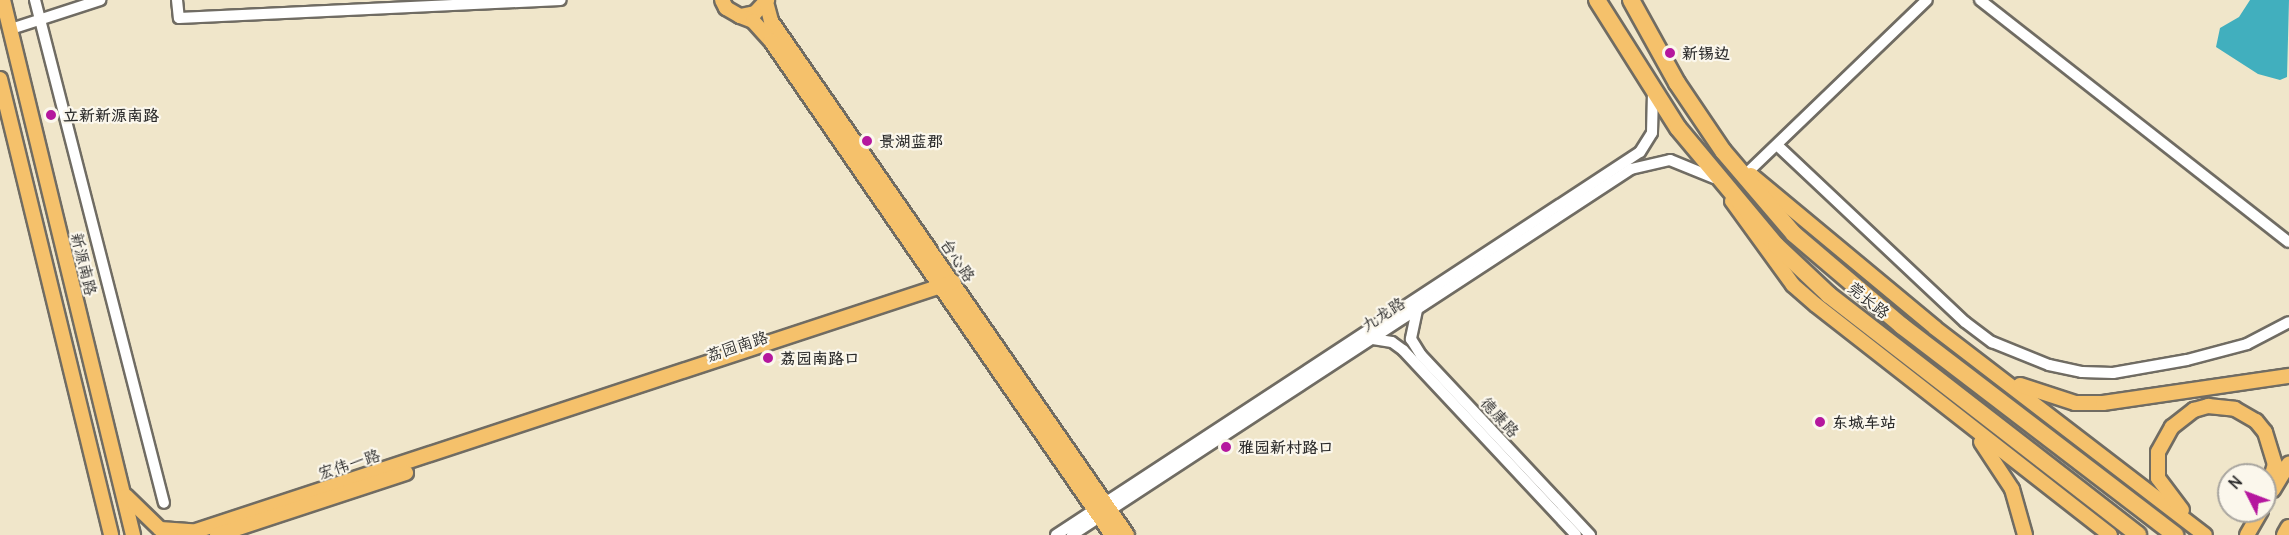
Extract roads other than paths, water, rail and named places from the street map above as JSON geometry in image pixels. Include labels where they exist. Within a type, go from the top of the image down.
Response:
[{"type":"highway","name":"莞长路","points":[[1631,0],[1677,83],[1723,151],[1772,212],[1844,279],[2175,535]]},
{"type":"highway","name":"莞长路","points":[[1600,4],[1653,93],[1719,182],[1829,295],[2138,535]]},
{"type":"highway","points":[[2285,535],[2289,528]]},
{"type":"main road","name":"新源南路","points":[[3,0],[133,535]]},
{"type":"main road","name":"台心路","points":[[722,0],[726,8],[753,21],[771,41],[950,288]]},
{"type":"main road","name":"台心路","points":[[766,1],[771,21],[950,288],[1102,509],[1127,535]]},
{"type":"main road","points":[[740,16],[755,13],[766,1]]},
{"type":"main road","points":[[0,79],[111,535]]},
{"type":"main road","points":[[1723,151],[1830,243],[2206,535]]},
{"type":"main road","points":[[1719,182],[1752,235],[1792,285],[2110,535]]},
{"type":"main road","name":"荔园南路","points":[[525,429],[950,288]]},
{"type":"main road","points":[[1994,372],[2032,391],[2075,403],[2103,403],[2289,376]]},
{"type":"main road","points":[[2206,535],[2165,490],[2156,466],[2164,439],[2194,410],[2222,405],[2235,408],[2256,421],[2265,432],[2275,463]]},
{"type":"main road","points":[[1962,419],[2004,472],[2025,535]]},
{"type":"main road","name":"宏伟一路","points":[[191,533],[525,429]]},
{"type":"main road","name":"宏伟一路","points":[[217,535],[525,429]]},
{"type":"main road","points":[[2277,484],[2289,463]]},
{"type":"main road","points":[[122,489],[134,508],[160,529],[191,533]]},
{"type":"main road","points":[[102,501],[104,535]]},
{"type":"main road","name":"台心路","points":[[1102,509],[1112,535]]},
{"type":"street","points":[[35,0],[164,503]]},
{"type":"street","points":[[11,29],[100,0]]},
{"type":"street","points":[[177,0],[179,18],[561,0]]},
{"type":"street","points":[[1748,172],[1927,0]]},
{"type":"street","points":[[1980,0],[2289,242]]},
{"type":"street","name":"九龙路","points":[[1072,535],[1102,509],[1640,152],[1652,134],[1653,93]]},
{"type":"street","points":[[1777,145],[1965,322],[1992,342],[2049,365],[2082,372],[2114,373],[2168,364],[2247,344],[2289,322]]},
{"type":"street","name":"九龙路","points":[[1056,535],[1102,509],[1373,339],[1631,169],[1670,160],[1702,170],[1719,182]]},
{"type":"street","name":"德康路","points":[[1417,310],[1411,339],[1421,355],[1590,535]]},
{"type":"street","name":"德康路","points":[[1373,339],[1392,342],[1403,350],[1576,535]]},
{"type":"water","points":[[2250,0],[2289,0],[2287,77],[2280,80],[2258,74],[2216,47],[2220,28],[2239,17]]},
{"type":"place","name":"新锡边","points":[[1670,53]]},
{"type":"place","name":"立新新源南路","points":[[51,115]]},
{"type":"place","name":"景湖蓝郡","points":[[867,141]]},
{"type":"place","name":"荔园南路口","points":[[768,358]]},
{"type":"place","name":"东城车站","points":[[1820,422]]},
{"type":"place","name":"雅园新村路口","points":[[1226,447]]}]
